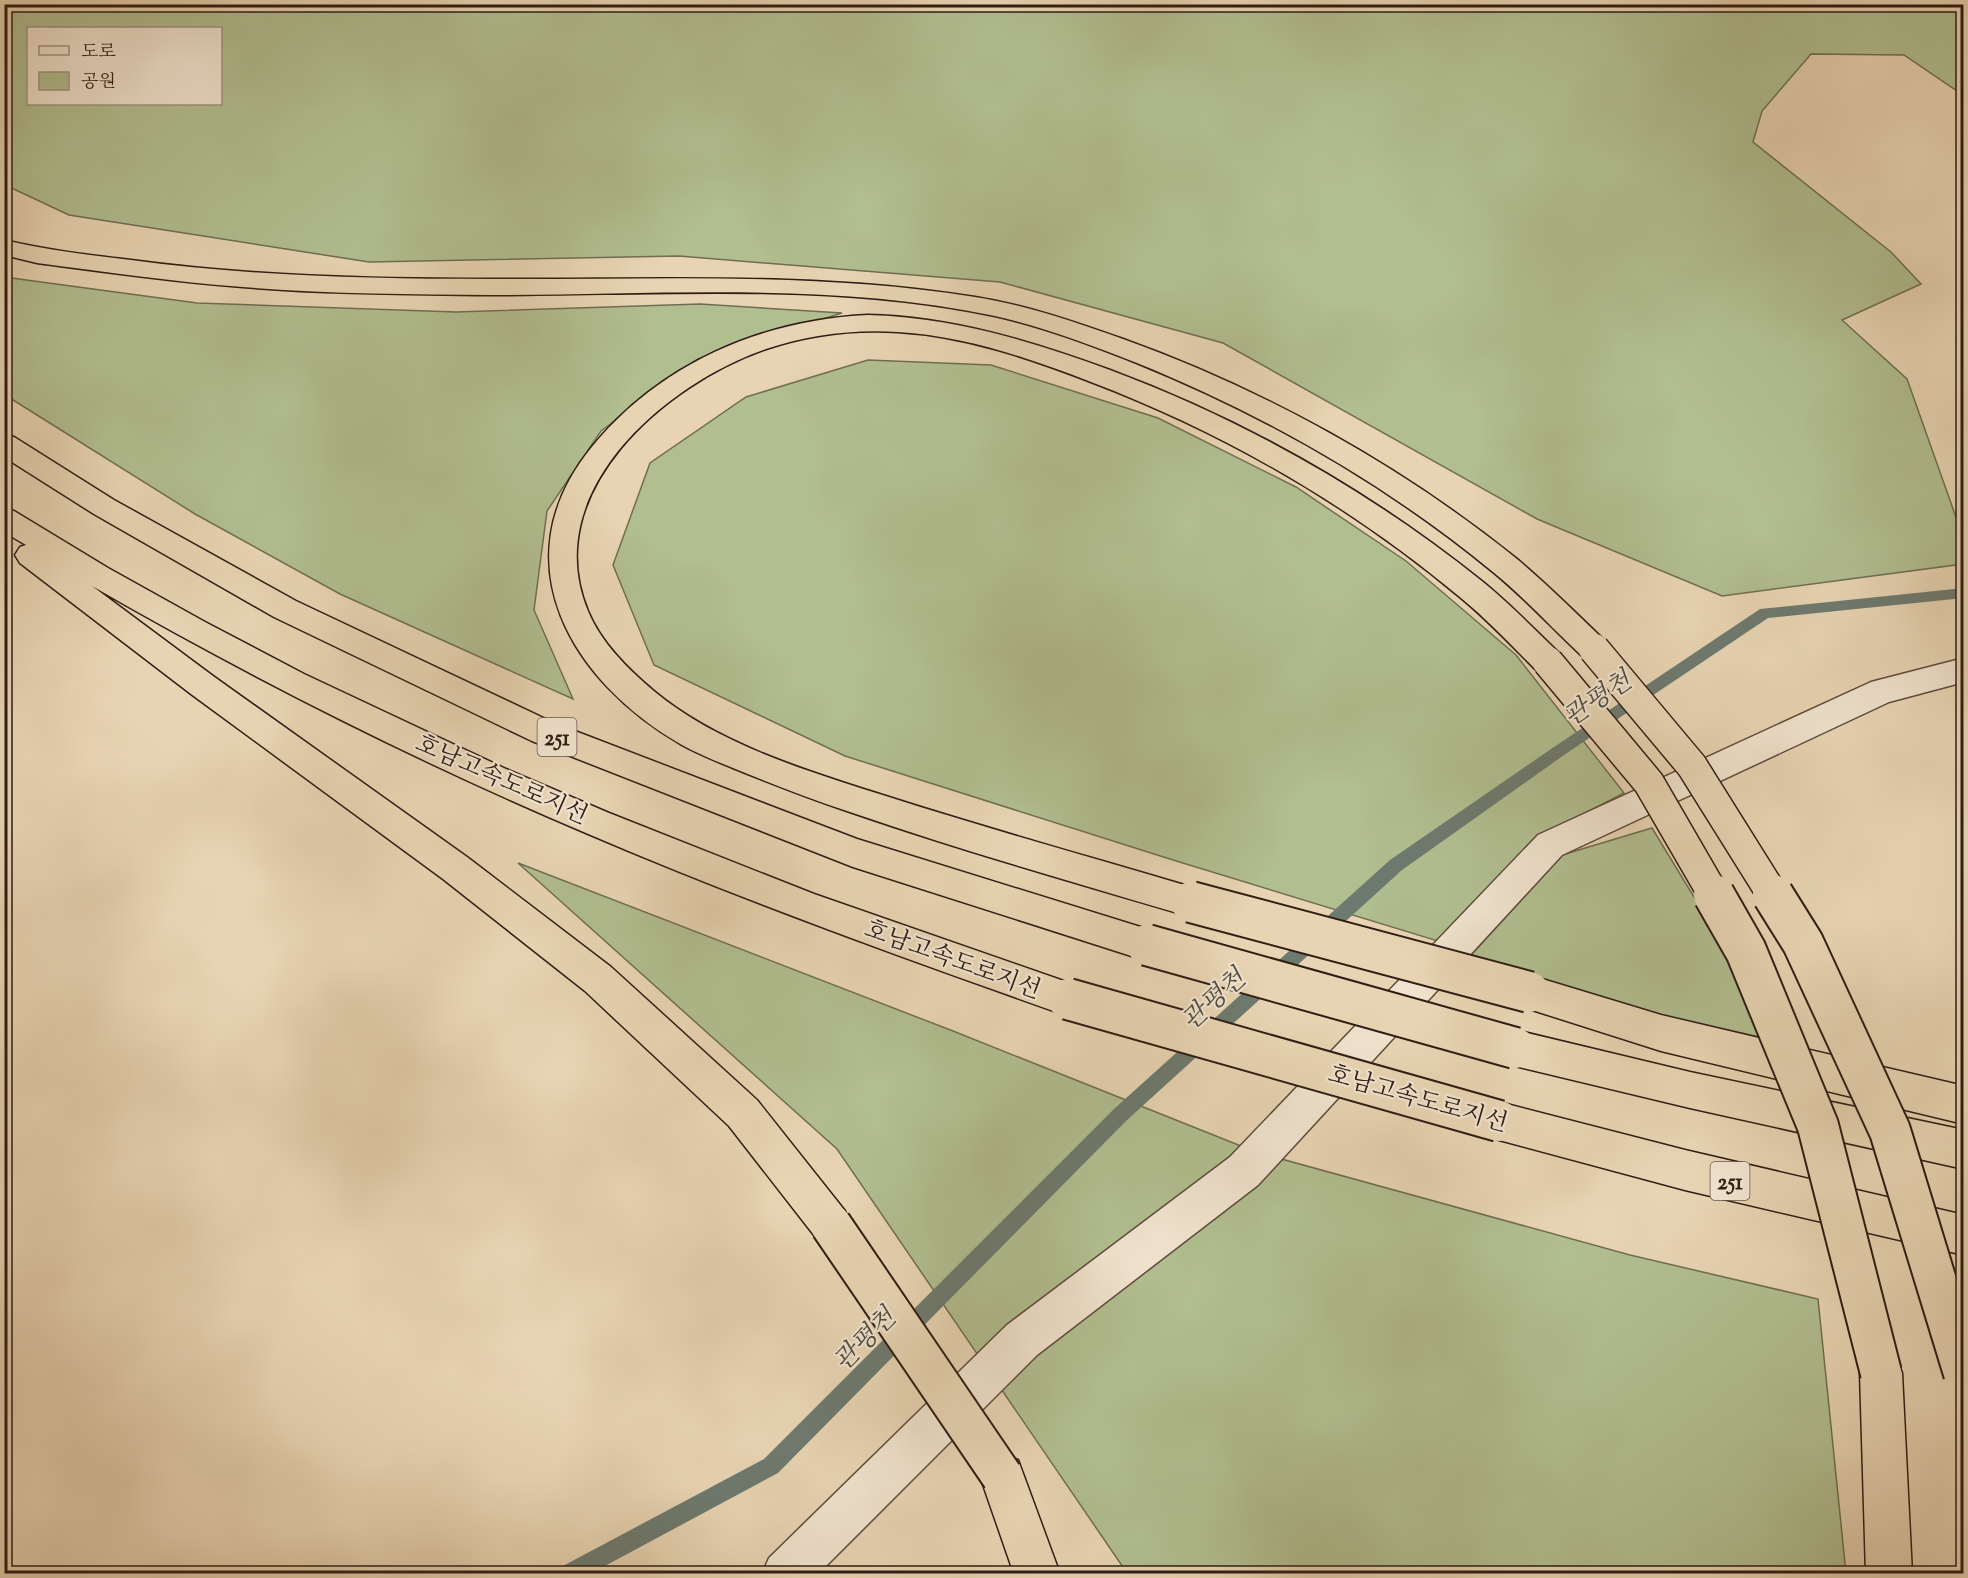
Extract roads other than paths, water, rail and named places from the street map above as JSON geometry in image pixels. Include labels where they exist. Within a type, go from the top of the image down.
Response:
[{"type":"highway","points":[[4,247],[37,256],[243,280],[460,287],[711,286],[885,292],[979,305],[1035,318],[1089,335],[1218,387],[1292,423],[1367,466],[1430,509],[1506,566],[1594,649],[1692,766],[1803,943],[1890,1131],[1964,1373]]},
{"type":"highway","points":[[1889,1574],[1881,1373],[1818,1126],[1746,951],[1649,783],[1548,662],[1466,584],[1331,491],[1258,447],[1188,411],[1116,382],[1011,346],[954,331],[871,323],[831,326],[786,334],[740,350],[691,376],[657,398],[603,449],[580,483],[568,516],[562,559],[567,596],[579,629],[608,666],[646,702],[692,736],[784,775],[882,810],[1191,902],[1529,992],[1661,1033],[1964,1105]]},
{"type":"highway","name":"251","points":[[4,444],[104,507],[285,609],[543,732],[853,852],[1147,945],[1515,1048],[1690,1090],[1964,1150]]},
{"type":"highway","name":"호남고속도로지선","points":[[4,518],[48,546],[243,657],[497,781],[802,905],[1068,999],[1499,1121],[1685,1170],[1964,1235]]},
{"type":"highway","points":[[4,535],[202,686],[455,868],[598,979],[743,1113],[831,1225],[1002,1476],[1037,1574]]},
{"type":"street","points":[[785,1574],[1022,1340],[1244,1171],[1550,845],[1882,692],[1964,670]]},
{"type":"waterway","name":"관평천","points":[[568,1574],[771,1466],[1120,1115],[1396,865],[1559,751],[1765,613],[1964,593]]}]
